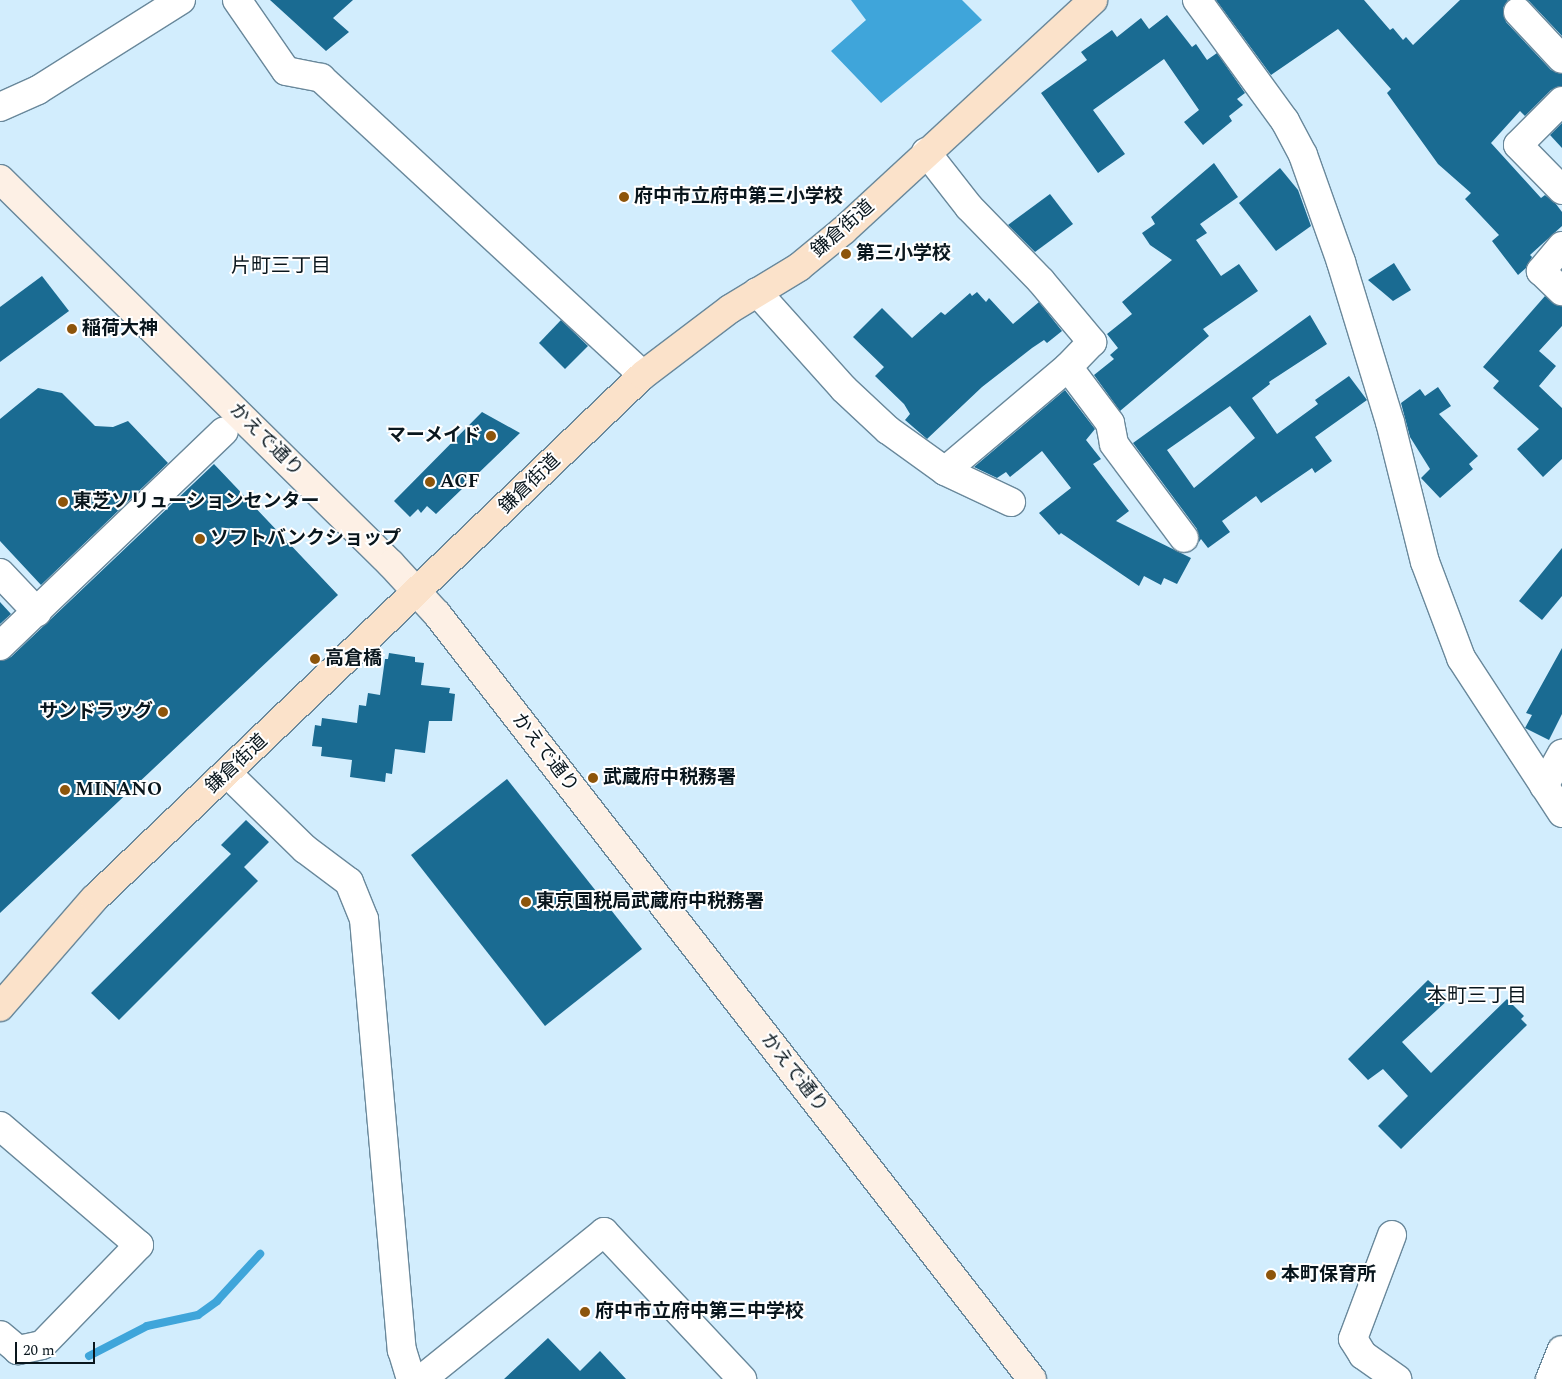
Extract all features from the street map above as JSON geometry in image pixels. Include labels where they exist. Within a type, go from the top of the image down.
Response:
[{"type":"main road","name":"鎌倉街道","points":[[0,1007],[94,899],[643,375],[757,292],[799,267],[836,236],[1093,0]]},
{"type":"street","points":[[0,107],[38,90],[181,0]]},
{"type":"street","points":[[236,0],[286,71],[322,78],[643,375]]},
{"type":"street","points":[[1197,0],[1285,121],[1303,155],[1342,262],[1387,412],[1425,562],[1461,658],[1562,813]]},
{"type":"street","points":[[1518,12],[1562,59]]},
{"type":"street","points":[[1562,101],[1518,145],[1562,190]]},
{"type":"street","points":[[926,152],[969,207],[1041,281],[1092,342],[1068,367],[944,471]]},
{"type":"street","name":"かえで通り","points":[[0,179],[417,592],[1032,1379]]},
{"type":"street","points":[[1562,246],[1540,271],[1562,291]]},
{"type":"street","points":[[757,292],[844,389],[888,430],[944,471],[1011,502]]},
{"type":"street","points":[[1068,367],[1110,423],[1114,444],[1184,538]]},
{"type":"street","points":[[0,646],[224,431]]},
{"type":"street","points":[[0,573],[37,612]]},
{"type":"street","points":[[1544,786],[1562,754]]},
{"type":"street","points":[[228,772],[305,849],[349,882],[364,919],[402,1350],[411,1379]]},
{"type":"street","points":[[0,1126],[138,1245],[42,1345],[18,1350],[0,1335]]},
{"type":"street","points":[[422,1379],[604,1232],[742,1379]]},
{"type":"street","points":[[1392,1235],[1353,1338],[1363,1355],[1397,1379]]},
{"type":"street","points":[[1550,1379],[1562,1350]]},
{"type":"water","points":[[851,0],[962,0],[982,20],[881,103],[831,51],[866,20]]},
{"type":"building","points":[[270,0],[353,0],[333,18],[349,32],[326,51]]},
{"type":"building","points":[[1216,0],[1364,0],[1390,30],[1393,28],[1403,40],[1406,37],[1413,45],[1460,0],[1508,0],[1503,8],[1506,22],[1551,70],[1562,74],[1562,86],[1551,90],[1525,116],[1520,111],[1491,143],[1541,198],[1545,195],[1556,204],[1562,212],[1562,226],[1530,255],[1532,257],[1526,268],[1518,275],[1492,241],[1499,235],[1465,199],[1471,193],[1438,164],[1387,93],[1391,89],[1338,29],[1271,75]]},
{"type":"building","points":[[1527,0],[1562,0],[1562,36],[1529,1]]},
{"type":"building","points":[[1167,15],[1192,47],[1196,44],[1207,60],[1217,53],[1245,93],[1237,99],[1243,105],[1229,116],[1232,121],[1203,145],[1184,122],[1199,110],[1164,59],[1093,110],[1125,154],[1098,173],[1041,93],[1087,60],[1081,52],[1112,30],[1117,37],[1141,18],[1149,29]]},
{"type":"building","points":[[1562,123],[1562,148],[1550,135]]},
{"type":"building","points":[[1214,163],[1238,197],[1200,224],[1207,233],[1196,240],[1221,276],[1239,264],[1258,291],[1203,329],[1209,336],[1120,411],[1094,375],[1114,359],[1110,355],[1118,348],[1107,334],[1132,314],[1122,302],[1172,260],[1150,245],[1142,233],[1155,224],[1151,217]]},
{"type":"building","points":[[1280,168],[1298,190],[1311,226],[1276,251],[1239,203]]},
{"type":"building","points":[[1050,194],[1073,224],[1035,252],[1008,225]]},
{"type":"building","points":[[1394,263],[1411,290],[1393,301],[1368,280]]},
{"type":"building","points":[[42,276],[69,311],[0,362],[0,307]]},
{"type":"building","points":[[977,292],[986,302],[989,298],[1013,324],[1039,302],[1062,331],[1047,343],[1044,340],[1032,348],[982,387],[927,439],[905,420],[910,414],[904,404],[875,376],[884,367],[853,337],[882,308],[912,338],[941,312],[945,315],[970,293],[972,296]]},
{"type":"building","points":[[1545,296],[1562,306],[1562,326],[1539,351],[1556,366],[1539,386],[1562,408],[1562,459],[1543,477],[1517,449],[1539,429],[1493,388],[1499,381],[1483,367]]},
{"type":"building","points":[[1310,315],[1327,344],[1269,382],[1270,384],[1252,398],[1277,434],[1318,404],[1315,400],[1349,376],[1367,400],[1315,437],[1332,461],[1315,473],[1312,468],[1261,503],[1256,496],[1222,521],[1230,532],[1208,548],[1201,539],[1199,542],[1197,529],[1133,443]],"holes":[[[1230,406],[1255,438],[1194,488],[1167,450]]]},
{"type":"building","points":[[561,320],[588,346],[565,369],[539,343]]},
{"type":"building","points":[[1438,387],[1451,406],[1439,414],[1478,456],[1469,464],[1473,469],[1440,498],[1421,478],[1430,469],[1410,437],[1401,403],[1420,389],[1425,396]]},
{"type":"building","name":"東芝ソリューションセンター","points":[[38,388],[62,393],[95,426],[113,427],[128,421],[168,463],[41,585],[0,541],[0,419]]},
{"type":"building","points":[[1065,390],[1095,429],[1086,440],[1101,459],[1093,464],[1129,511],[1116,521],[1191,558],[1177,584],[1164,578],[1161,585],[1144,576],[1139,586],[1061,533],[1059,535],[1039,513],[1071,488],[1042,451],[1010,477],[1006,472],[997,478],[974,467]]},
{"type":"building","points":[[482,412],[520,433],[436,514],[427,506],[421,513],[418,509],[410,517],[394,501]]},
{"type":"building","name":"MINANO","points":[[214,464],[338,595],[0,913],[0,661],[11,657]]},
{"type":"building","points":[[1562,548],[1562,596],[1542,620],[1519,601]]},
{"type":"building","points":[[0,602],[11,614],[0,624]]},
{"type":"building","points":[[1562,648],[1562,714],[1549,740],[1525,728],[1532,715],[1526,713]]},
{"type":"building","points":[[389,653],[415,657],[415,662],[424,663],[421,685],[450,688],[449,693],[455,694],[452,721],[429,721],[425,753],[395,749],[392,774],[386,773],[385,782],[350,777],[352,760],[321,756],[322,747],[312,746],[315,725],[321,726],[322,718],[357,723],[359,705],[366,706],[368,693],[380,695],[385,659],[388,659]]},
{"type":"building","name":"東京国税局武蔵府中税務署","points":[[507,779],[642,949],[545,1026],[411,855]]},
{"type":"building","points":[[246,820],[269,842],[244,867],[258,881],[119,1020],[91,993],[231,854],[221,845]]},
{"type":"building","points":[[1428,980],[1449,999],[1402,1042],[1431,1073],[1507,999],[1524,1016],[1521,1019],[1527,1025],[1401,1149],[1378,1126],[1408,1096],[1383,1069],[1368,1080],[1348,1059]]},
{"type":"building","points":[[548,1338],[580,1371],[600,1351],[626,1379],[504,1379]]},
{"type":"waterway","points":[[89,1356],[147,1326],[198,1315],[217,1301],[260,1254]]},
{"type":"place","name":"府中市立府中第三小学校","points":[[624,197]]},
{"type":"place","name":"第三小学校","points":[[846,254]]},
{"type":"place","name":"稲荷大神","points":[[72,329]]},
{"type":"place","name":"マーメイド","points":[[491,436]]},
{"type":"place","name":"ACF","points":[[430,482]]},
{"type":"place","name":"東芝ソリューションセンター","points":[[63,502]]},
{"type":"place","name":"ソフトバンクショップ","points":[[200,539]]},
{"type":"place","name":"高倉橋","points":[[315,659]]},
{"type":"place","name":"サンドラッグ","points":[[163,712]]},
{"type":"place","name":"武蔵府中税務署","points":[[593,778]]},
{"type":"place","name":"MINANO","points":[[65,790]]},
{"type":"place","name":"東京国税局武蔵府中税務署","points":[[526,902]]},
{"type":"place","name":"本町保育所","points":[[1271,1275]]},
{"type":"place","name":"府中市立府中第三中学校","points":[[585,1312]]},
{"type":"district","name":"片町三丁目","points":[[281,266]]},
{"type":"district","name":"本町三丁目","points":[[1477,996]]}]
